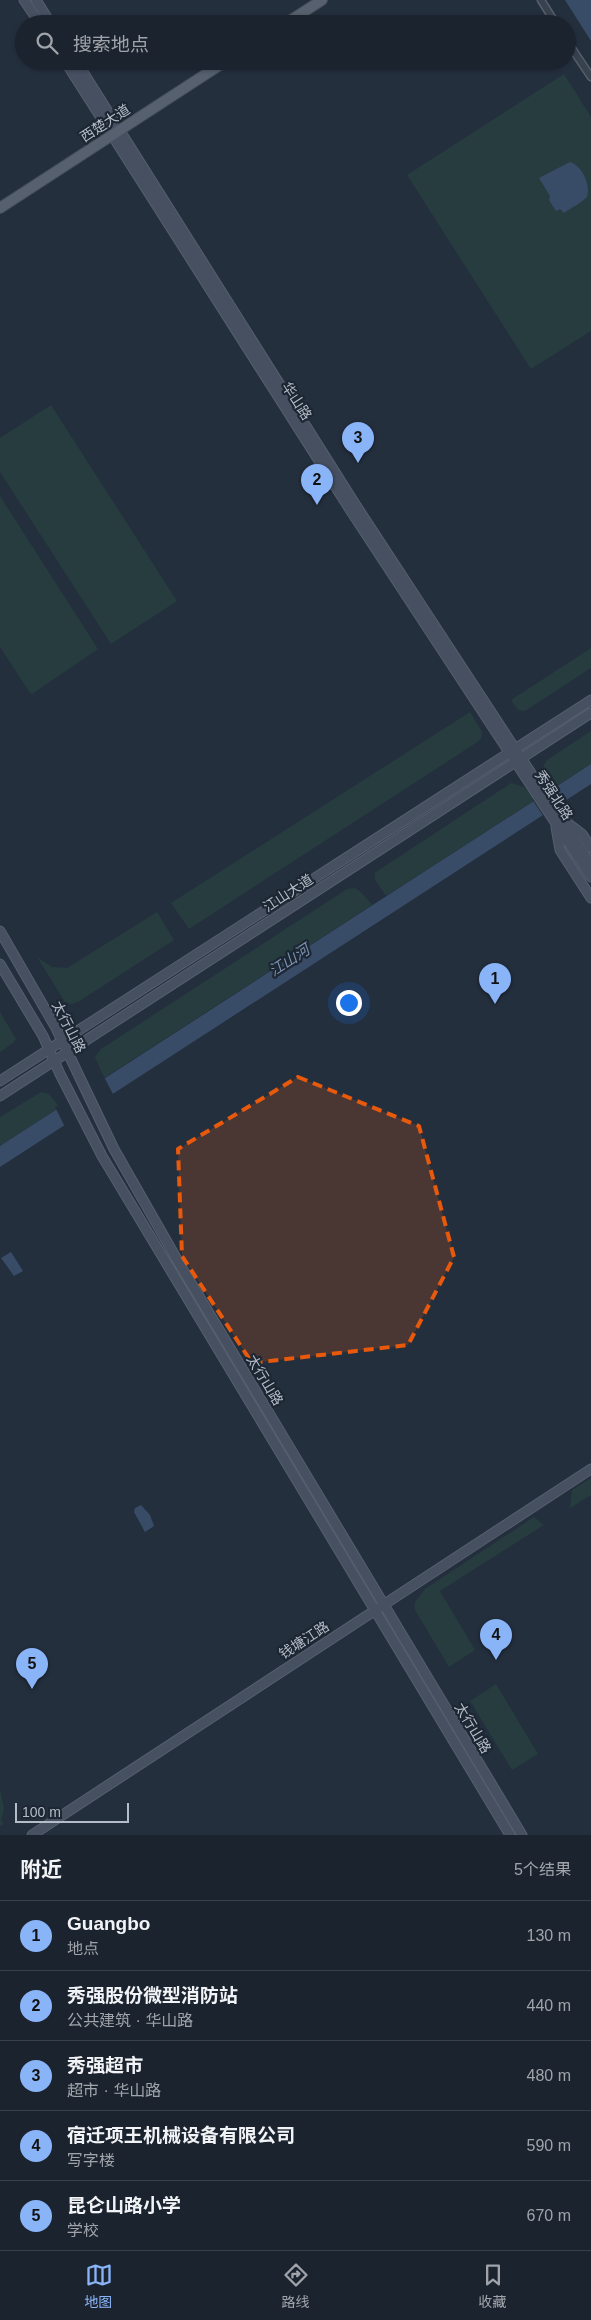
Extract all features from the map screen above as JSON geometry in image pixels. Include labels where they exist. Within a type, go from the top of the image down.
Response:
[{"type":"main road","points":[[299,15],[322,0]]},
{"type":"main road","name":"西楚大道","points":[[0,208],[212,70]]},
{"type":"street","points":[[24,0],[34,15]]},
{"type":"street","points":[[36,0],[45,15]]},
{"type":"street","points":[[541,0],[550,15]]},
{"type":"street","points":[[576,54],[591,77]]},
{"type":"street","name":"华山路","points":[[71,70],[116,132]]},
{"type":"street","name":"华山路","points":[[81,70],[116,132],[349,508],[513,750]]},
{"type":"street","name":"江山大道","points":[[0,1081],[591,700]]},
{"type":"street","name":"江山大道","points":[[0,1096],[591,713]]},
{"type":"street","name":"秀强北路","points":[[513,750],[557,818],[591,877]]},
{"type":"street","points":[[557,818],[582,834],[591,848]]},
{"type":"street","points":[[557,818],[560,850],[591,898]]},
{"type":"street","name":"秀强北路","points":[[557,818],[591,865]]},
{"type":"street","name":"太行山路","points":[[0,931],[61,1040],[114,1150],[179,1263],[522,1835]]},
{"type":"street","name":"太行山路","points":[[0,964],[49,1048],[102,1156],[510,1835]]},
{"type":"street","name":"钱塘江路","points":[[32,1835],[591,1469]]},
{"type":"highlighted area","points":[[298,1077],[419,1126],[454,1257],[408,1345],[252,1363],[182,1256],[178,1149]]},
{"type":"green space","points":[[564,74],[591,117],[591,331],[531,369],[407,175]]},
{"type":"green space","points":[[51,405],[177,601],[111,644],[0,472],[0,438]]},
{"type":"green space","points":[[0,496],[98,649],[32,694],[0,647]]},
{"type":"green space","points":[[591,648],[591,668],[525,711],[518,710],[511,700]]},
{"type":"green space","points":[[470,712],[482,732],[481,739],[476,743],[189,929],[171,903]]},
{"type":"green space","points":[[591,731],[591,764],[550,790],[542,772],[544,764],[547,760]]},
{"type":"green space","points":[[511,783],[524,787],[535,800],[386,896],[375,880],[375,873]]},
{"type":"green space","points":[[355,888],[372,905],[104,1078],[95,1057],[101,1049],[347,889]]},
{"type":"green space","points":[[157,912],[174,940],[78,1002],[71,1004],[65,1002],[37,957],[52,967],[67,968]]},
{"type":"green space","points":[[0,1012],[16,1039],[0,1052]]},
{"type":"green space","points":[[41,1092],[49,1094],[60,1107],[0,1146],[0,1117]]},
{"type":"green space","points":[[591,1478],[591,1495],[570,1508],[572,1490]]},
{"type":"green space","points":[[534,1517],[544,1525],[440,1591],[475,1650],[449,1667],[415,1610],[415,1602],[425,1589]]},
{"type":"green space","points":[[496,1684],[538,1754],[512,1770],[470,1701]]},
{"type":"green space","points":[[0,1789],[4,1809],[1,1820],[4,1824],[0,1826]]},
{"type":"water","points":[[565,0],[591,0],[591,41],[576,15]]},
{"type":"water","points":[[570,162],[582,171],[587,181],[588,192],[585,199],[564,213],[560,209],[556,211],[549,200],[550,196],[539,178]]},
{"type":"water","name":"江山河","points":[[591,764],[591,784],[0,1167],[0,1146]]},
{"type":"water","points":[[11,1252],[23,1271],[14,1276],[1,1258]]},
{"type":"water","points":[[141,1505],[150,1515],[154,1526],[145,1532],[134,1512],[135,1508]]},
{"type":"pier","points":[[549,788],[561,806],[544,817],[532,799]]},
{"type":"pier","points":[[103,1075],[114,1096],[65,1127],[55,1107]]},
{"type":"place","name":"秀强超市","points":[[358,463]]},
{"type":"place","name":"秀强股份微型消防站","points":[[317,505]]},
{"type":"place","name":"Guangbo","points":[[495,1004]]},
{"type":"place","name":"宿迁项王机械设备有限公司","points":[[496,1660]]},
{"type":"place","name":"昆仑山路小学","points":[[32,1689]]}]
